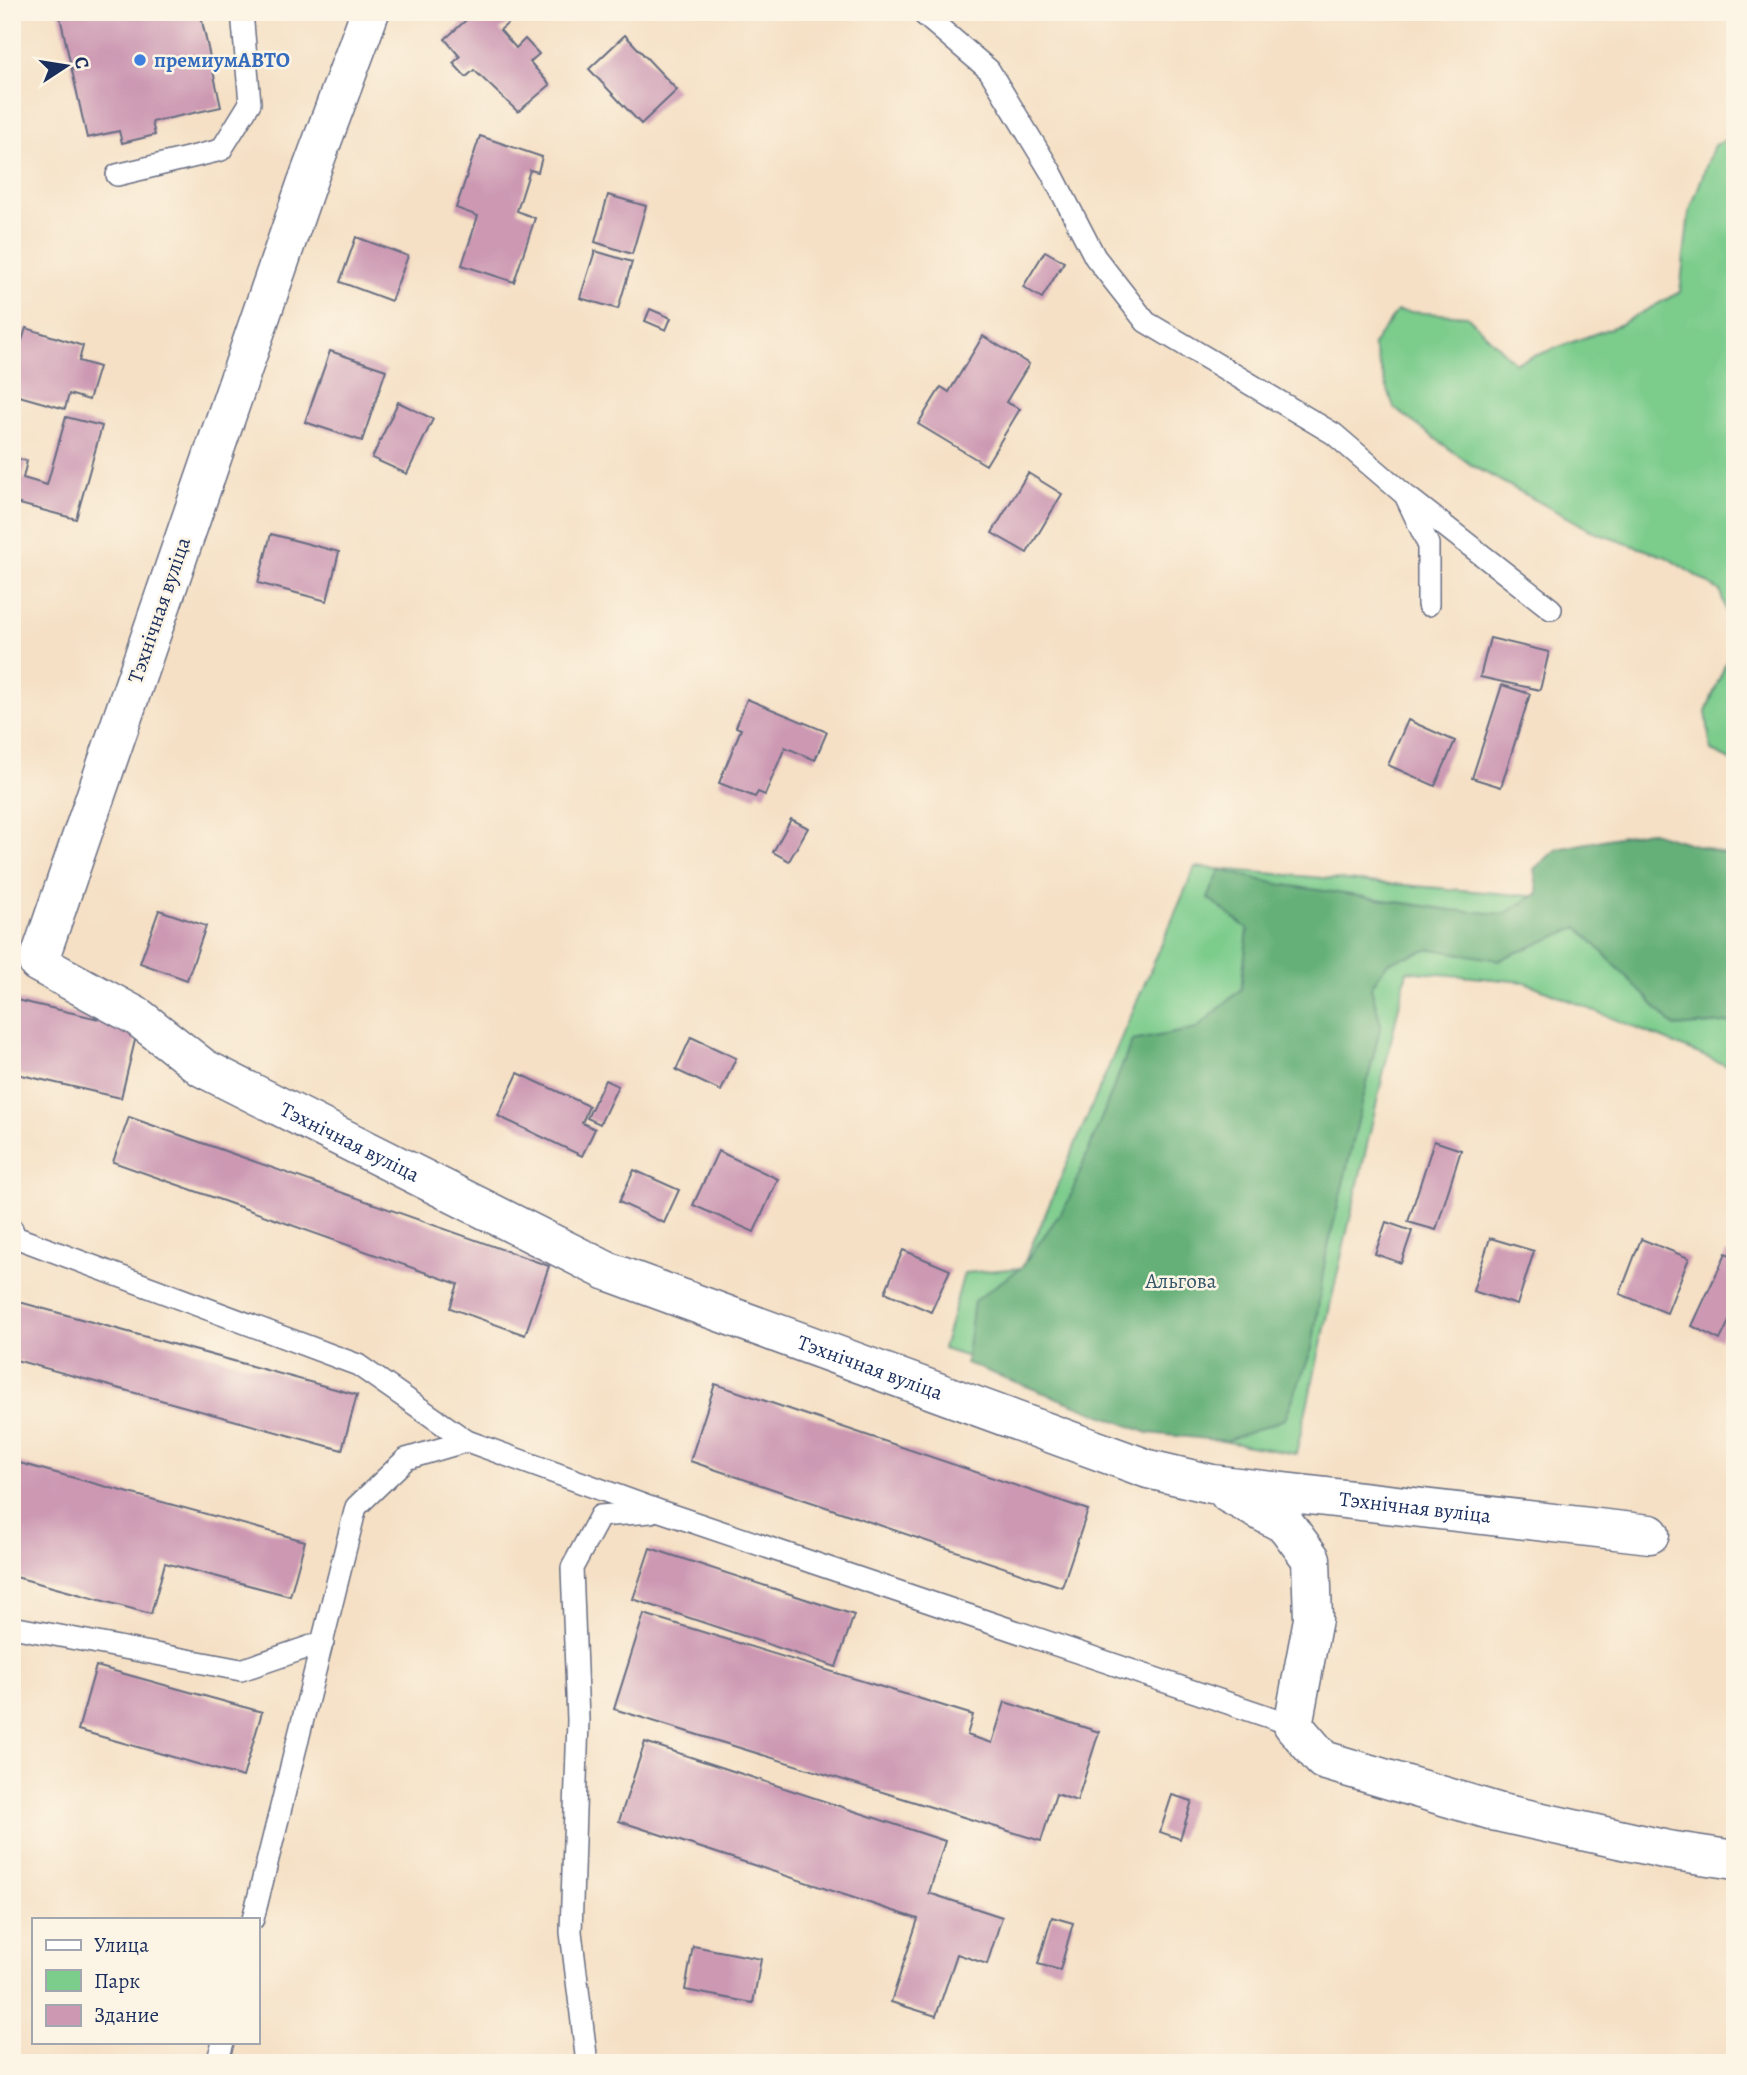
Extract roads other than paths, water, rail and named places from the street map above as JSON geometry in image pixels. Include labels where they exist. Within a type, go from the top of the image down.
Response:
[{"type":"street","name":"Тэхнічная вуліца","points":[[370,12],[25,958],[138,1017],[203,1068],[607,1271],[1148,1469],[1212,1484],[1650,1534]]},
{"type":"street","points":[[1212,1484],[1286,1525],[1311,1559],[1313,1619],[1293,1726],[1323,1760],[1497,1812],[1668,1850],[1735,1860]]},
{"type":"lane","points":[[117,175],[221,150],[250,103],[242,12]]},
{"type":"lane","points":[[921,12],[989,70],[1051,172],[1095,257],[1146,322],[1334,434],[1405,495],[1551,609]]},
{"type":"lane","points":[[1405,495],[1428,544],[1428,605]]},
{"type":"lane","points":[[12,1229],[15,1237],[358,1365],[467,1441],[660,1511],[1293,1726]]},
{"type":"lane","points":[[253,1918],[356,1507],[406,1459],[467,1441]]},
{"type":"lane","points":[[587,2063],[571,1932],[578,1720],[572,1568],[600,1516],[660,1511]]},
{"type":"lane","points":[[12,1627],[241,1670],[323,1642]]},
{"type":"lane","points":[[217,2063],[222,2044]]},
{"type":"place","name":"премиумАВТО","points":[[140,60]]},
{"type":"park label","name":"Альгова","points":[[1181,1281]]}]
